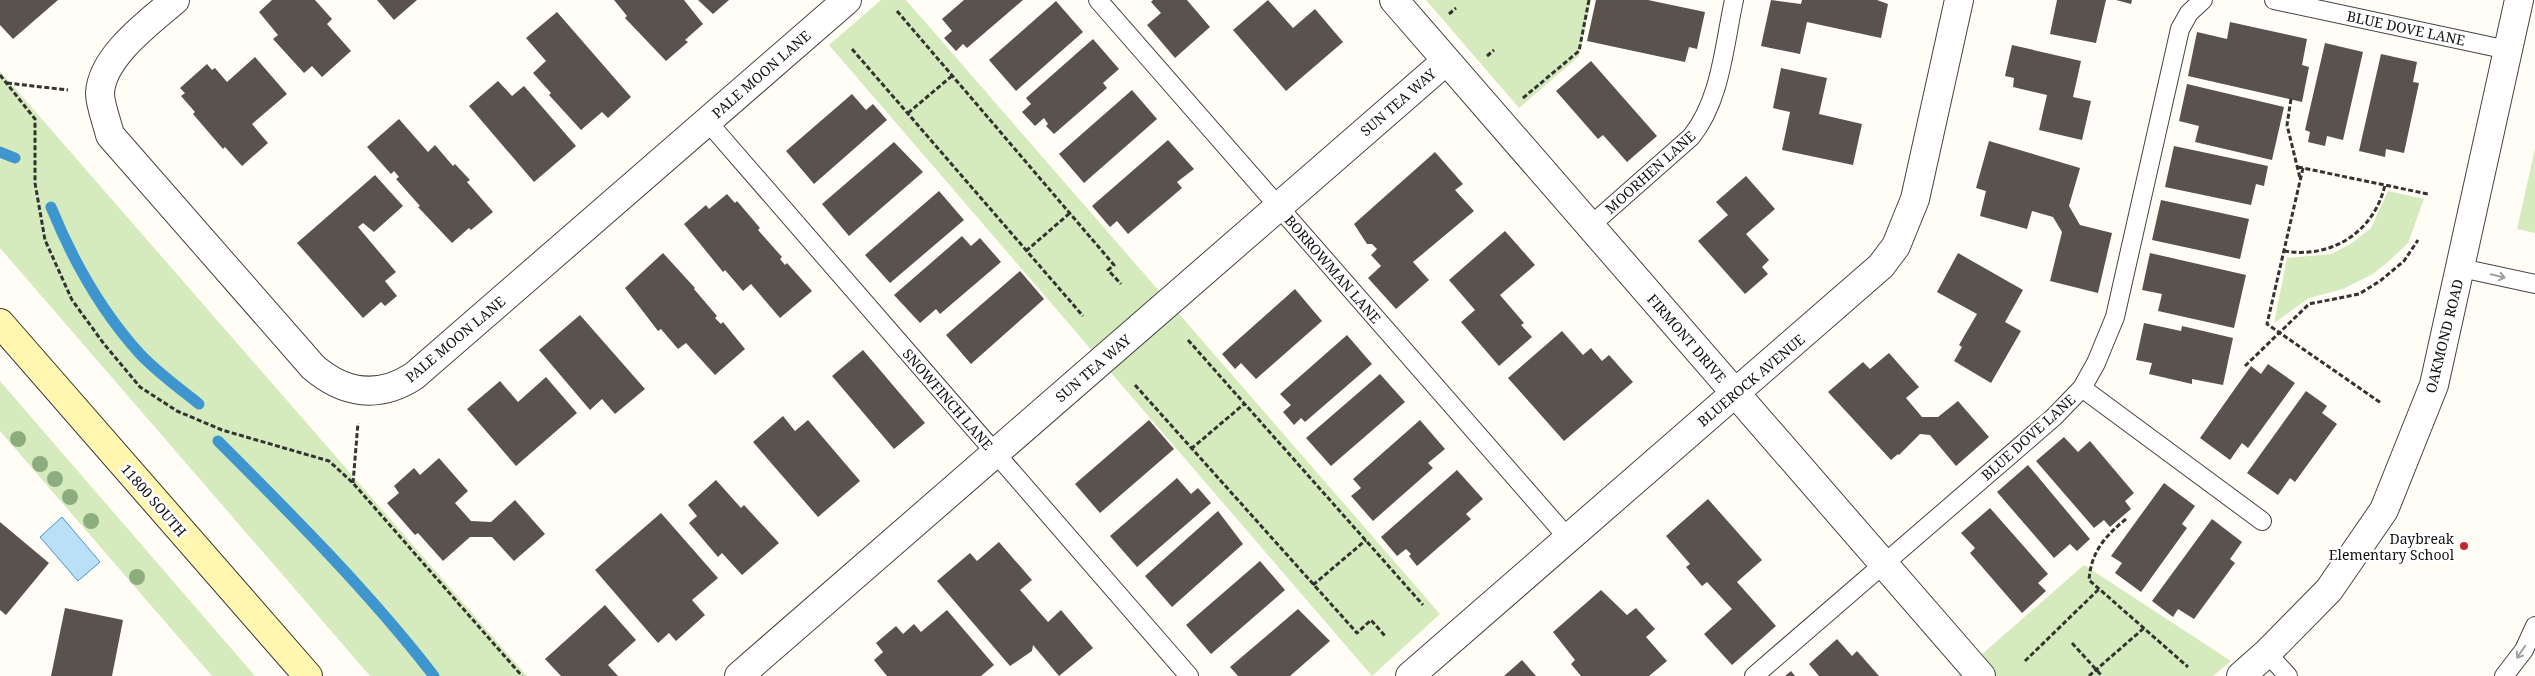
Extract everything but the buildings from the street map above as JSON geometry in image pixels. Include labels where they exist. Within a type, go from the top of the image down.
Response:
[{"type":"main road","name":"11800 SOUTH","points":[[0,323],[308,676]]},
{"type":"street","name":"PALE MOON LANE","points":[[175,0],[121,49],[105,77],[100,93],[110,135],[313,367],[335,384],[362,390],[390,388],[414,376],[847,0]]},
{"type":"street","name":"FIRMONT DRIVE","points":[[1394,0],[1981,676]]},
{"type":"street","name":"BLUEROCK AVENUE","points":[[1410,676],[1881,266],[1896,246],[1915,200],[1959,0]]},
{"type":"street","name":"OAKMOND ROAD","points":[[2241,676],[2267,653],[2329,590],[2384,510],[2434,385],[2520,0]]},
{"type":"street","name":"SUN TEA WAY","points":[[739,676],[1446,60]]},
{"type":"lane","name":"BORROWMAN LANE","points":[[1098,0],[1568,538]]},
{"type":"lane","name":"MOORHEN LANE","points":[[1590,226],[1691,137],[1704,120],[1712,100],[1734,0]]},
{"type":"lane","name":"BLUE DOVE LANE","points":[[1754,676],[2054,417],[2082,388],[2096,363],[2115,317],[2180,29],[2189,13],[2203,0]]},
{"type":"lane","name":"BLUE DOVE LANE","points":[[2274,0],[2508,50]]},
{"type":"lane","name":"SNOWFINCH LANE","points":[[707,121],[1189,676]]},
{"type":"lane","points":[[2460,268],[2535,284]]},
{"type":"lane","points":[[2082,388],[2262,521]]},
{"type":"lane","points":[[2504,676],[2524,650],[2535,626]]},
{"type":"lane","points":[[2267,653],[2288,676]]},
{"type":"path","points":[[1516,104],[1579,51],[1589,0]]},
{"type":"path","points":[[897,10],[1114,265],[1108,270],[1121,284]]},
{"type":"path","points":[[852,49],[1083,316]]},
{"type":"path","points":[[0,75],[35,119],[35,183],[45,240],[72,300],[110,351],[140,386],[177,411],[222,430],[330,462],[353,483],[522,676]]},
{"type":"path","points":[[908,114],[953,75]]},
{"type":"path","points":[[7,82],[70,90]]},
{"type":"path","points":[[2291,99],[2288,125],[2300,179]]},
{"type":"path","points":[[2298,167],[2428,194]]},
{"type":"path","points":[[2303,168],[2267,324],[2381,403]]},
{"type":"path","points":[[2284,251],[2299,253],[2319,252],[2338,246],[2359,233],[2370,220],[2382,200],[2385,185]]},
{"type":"path","points":[[1026,251],[1070,213]]},
{"type":"path","points":[[2245,366],[2309,304],[2359,294],[2380,281],[2404,261],[2418,240]]},
{"type":"path","points":[[1188,340],[1423,605]]},
{"type":"path","points":[[1135,386],[1357,632],[1371,620],[1386,637]]},
{"type":"path","points":[[1192,449],[1244,404]]},
{"type":"path","points":[[353,483],[359,417]]},
{"type":"path","points":[[2126,519],[2103,540],[2090,565],[2089,580],[2188,667]]},
{"type":"path","points":[[1313,585],[1366,540]]},
{"type":"path","points":[[2025,662],[2099,589]]},
{"type":"path","points":[[2089,676],[2144,628]]},
{"type":"path","points":[[2072,643],[2102,676]]},
{"type":"green space","points":[[881,0],[906,0],[1440,614],[1372,676],[829,45]]},
{"type":"green space","points":[[1426,0],[1591,0],[1579,56],[1519,108]]},
{"type":"green space","points":[[0,71],[527,676],[370,676],[0,248]]},
{"type":"green space","points":[[2535,149],[2535,233],[2517,229]]},
{"type":"green space","points":[[2388,191],[2424,199],[2408,243],[2373,274],[2343,289],[2309,298],[2274,323],[2287,258],[2331,254],[2352,243],[2371,228]]},
{"type":"green space","points":[[0,381],[255,676],[212,676],[0,431]]},
{"type":"green space","points":[[2084,565],[2231,661],[2213,676],[1957,676]]},
{"type":"water","points":[[62,517],[100,562],[78,581],[40,537]]},
{"type":"waterway","points":[[0,152],[15,158]]},
{"type":"waterway","points":[[51,207],[78,266],[112,320],[147,361],[199,404]]},
{"type":"waterway","points":[[218,441],[357,585],[434,676]]},
{"type":"place","name":"Daybreak Elementary School","points":[[2464,546]]}]
